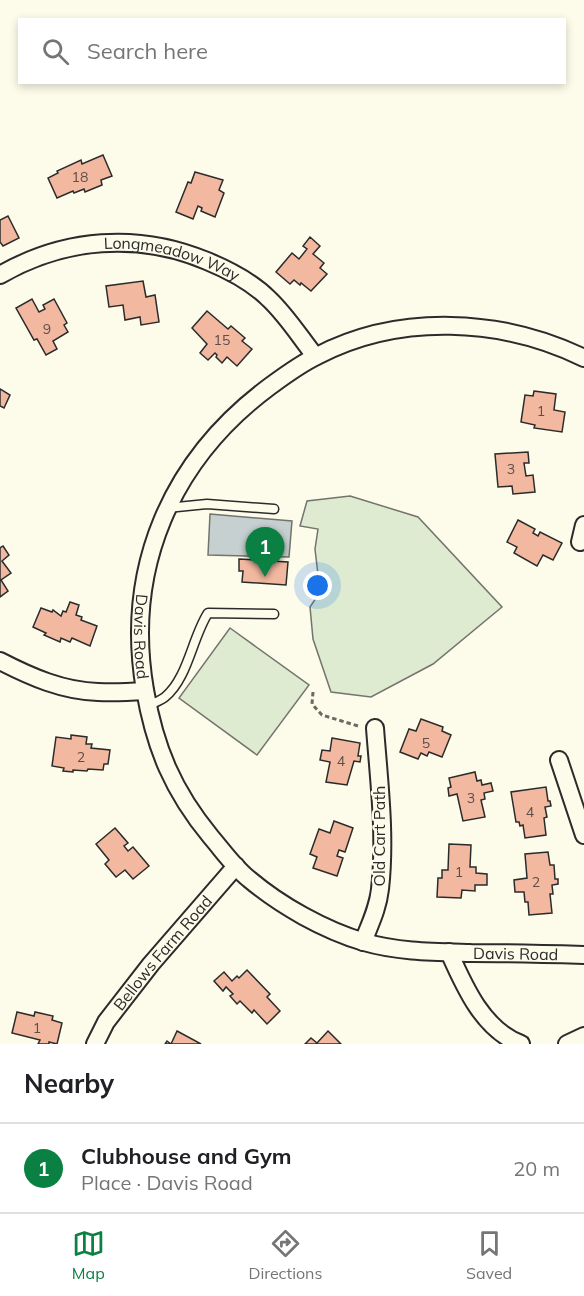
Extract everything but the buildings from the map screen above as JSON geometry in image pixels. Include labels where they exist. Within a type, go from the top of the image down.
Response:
[{"type":"street","name":"Longmeadow Way","points":[[0,275],[21,263],[54,251],[94,243],[132,242],[160,246],[200,258],[246,281],[282,311],[315,356]]},
{"type":"street","name":"Davis Road","points":[[584,358],[518,334],[485,328],[446,326],[403,329],[362,338],[315,356],[254,398],[212,438],[194,461],[166,508],[155,537],[147,570],[142,603],[140,662],[157,747],[175,784],[202,827],[236,866],[249,879],[291,907],[315,921],[363,942],[407,950],[584,955]]},
{"type":"street","points":[[580,542],[584,525]]},
{"type":"street","points":[[0,661],[46,682],[70,689],[146,699]]},
{"type":"street","name":"Old Cart Path","points":[[363,942],[374,915],[380,890],[382,815],[375,728]]},
{"type":"street","points":[[559,760],[584,835]]},
{"type":"street","name":"Bellows Farm Road","points":[[95,1044],[106,1022],[151,964],[236,866]]},
{"type":"street","points":[[449,952],[461,981],[489,1023],[502,1034],[521,1044]]},
{"type":"street","points":[[567,1044],[584,1036]]},
{"type":"lane","points":[[166,508],[207,504],[274,509]]},
{"type":"lane","points":[[146,699],[165,697],[184,671],[199,627],[208,614],[274,614]]},
{"type":"path","points":[[313,692],[312,704],[322,715],[375,728]]},
{"type":"green space","points":[[350,496],[418,517],[502,607],[433,664],[371,697],[331,692],[313,639],[310,607],[320,592],[315,549],[318,529],[300,526],[307,501]]},
{"type":"green space","points":[[230,628],[309,685],[257,755],[179,698]]},
{"type":"shaded area","points":[[210,514],[292,521],[289,557],[208,555]]},
{"type":"place","name":"Clubhouse and Gym","points":[[265,577]]}]
